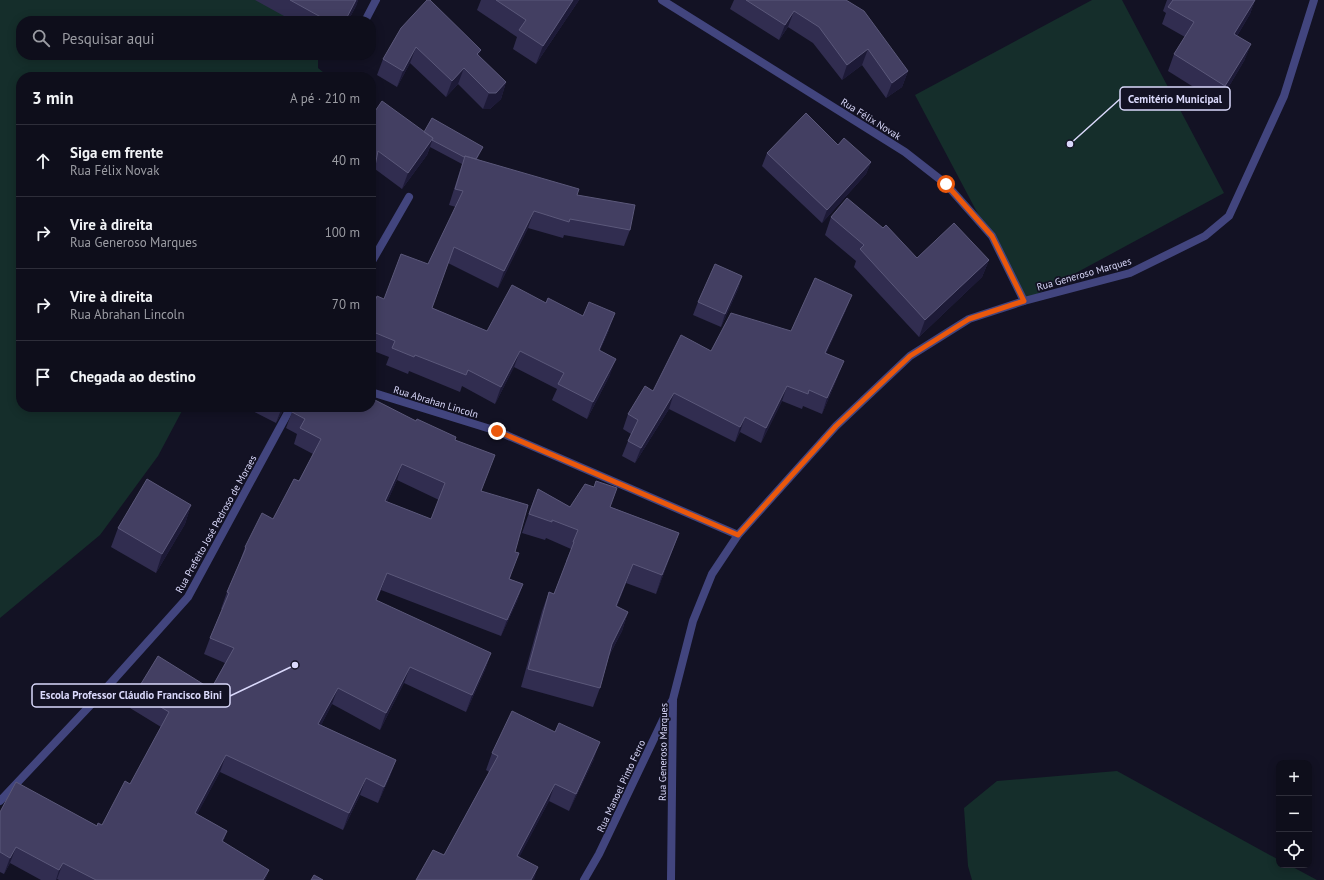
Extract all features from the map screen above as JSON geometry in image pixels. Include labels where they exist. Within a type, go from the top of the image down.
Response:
[{"type":"street","points":[[368,16],[376,0]]},
{"type":"street","name":"Rua Félix Novak","points":[[662,0],[905,152],[946,184],[992,236],[1024,301]]},
{"type":"street","name":"Rua Generoso Marques","points":[[671,880],[673,699],[693,621],[712,574],[738,535],[836,426],[910,356],[969,319],[1024,301],[1130,273],[1206,236],[1228,216],[1284,96],[1314,0]]},
{"type":"street","points":[[376,255],[409,197]]},
{"type":"street","name":"Rua Abrahan Lincoln","points":[[376,394],[497,431],[738,535]]},
{"type":"street","name":"Rua Prefeito José Pedroso de Moraes","points":[[0,801],[100,696],[188,597],[288,412]]},
{"type":"street","name":"Rua Manoel Pinto Ferro","points":[[584,880],[599,854],[673,699]]},
{"type":"green space","points":[[0,0],[311,0],[317,16],[16,16],[16,60],[318,60],[318,68],[323,72],[16,72],[16,412],[181,412],[158,456],[100,535],[0,618]]},
{"type":"green space","points":[[1092,0],[1122,0],[1224,193],[1024,301],[915,95]]},
{"type":"green space","points":[[1117,771],[1276,858],[1276,868],[1295,868],[1317,880],[972,880],[968,866],[964,808],[997,781]]},
{"type":"building","points":[[290,0],[356,0],[348,16],[319,16]]},
{"type":"building","points":[[427,0],[430,0],[481,50],[477,54],[506,82],[496,93],[489,93],[464,68],[452,81],[416,47],[403,71],[383,59],[401,28]]},
{"type":"building","points":[[496,0],[573,0],[543,46],[519,30],[526,20]]},
{"type":"building","points":[[746,0],[846,0],[864,11],[908,71],[892,83],[868,49],[847,65],[819,27],[794,11],[785,25]]},
{"type":"building","points":[[1173,0],[1255,0],[1234,34],[1251,44],[1225,86],[1174,54],[1194,22],[1168,7]]},
{"type":"building","points":[[382,101],[433,138],[408,173],[378,151],[376,161],[376,110]]},
{"type":"building","points":[[806,113],[838,145],[844,138],[871,162],[827,210],[767,153]]},
{"type":"building","points":[[432,118],[483,147],[476,159],[464,157],[432,140],[433,138],[424,132]]},
{"type":"building","points":[[465,156],[579,189],[577,195],[635,205],[630,230],[570,219],[569,222],[534,211],[504,271],[454,247],[432,308],[487,331],[512,285],[546,303],[548,298],[583,316],[589,302],[615,313],[599,350],[616,359],[593,402],[558,384],[564,373],[520,351],[501,387],[468,370],[466,375],[415,355],[414,357],[392,348],[395,341],[376,333],[377,296],[384,299],[401,254],[428,264],[463,191],[455,189]]},
{"type":"building","points":[[847,198],[883,228],[886,225],[917,258],[954,223],[989,260],[925,320],[860,249],[864,245],[831,217]]},
{"type":"building","points":[[715,264],[742,276],[725,314],[698,302]]},
{"type":"building","points":[[815,278],[852,295],[825,353],[844,361],[827,398],[809,390],[808,394],[787,386],[766,428],[745,417],[740,427],[674,393],[641,448],[628,441],[638,420],[628,414],[645,386],[653,391],[681,335],[711,351],[731,313],[791,331]]},
{"type":"building","points":[[376,401],[416,421],[417,419],[456,437],[455,440],[495,455],[481,491],[528,505],[515,552],[519,553],[509,579],[523,584],[507,620],[387,573],[376,600],[491,653],[472,695],[410,667],[386,713],[338,688],[318,724],[396,760],[384,787],[366,778],[349,813],[226,755],[195,813],[227,831],[222,841],[269,870],[263,880],[96,880],[63,863],[59,870],[16,847],[10,858],[0,852],[0,812],[16,782],[97,826],[98,823],[102,825],[125,781],[130,784],[169,712],[136,692],[158,656],[211,689],[234,648],[210,638],[229,593],[227,592],[246,548],[245,547],[262,513],[273,519],[294,479],[299,481],[321,439],[300,428],[305,419],[292,412],[376,412]],"holes":[[[402,464],[445,483],[431,519],[385,501]]]},
{"type":"building","points":[[147,479],[191,505],[162,554],[118,528]]},
{"type":"building","points":[[596,481],[617,488],[610,507],[679,533],[662,575],[633,564],[616,606],[628,612],[612,644],[600,688],[528,669],[549,592],[554,594],[578,530],[552,520],[552,522],[529,514],[538,489],[570,507],[585,484],[594,487]]},
{"type":"building","points":[[512,711],[555,732],[559,723],[600,742],[576,794],[555,784],[517,856],[538,867],[531,880],[416,880],[433,850],[444,855],[498,756],[492,753]]},
{"type":"building","points":[[314,875],[323,880],[311,880]]},
{"type":"place","name":"Cemitério Municipal","points":[[1070,144]]},
{"type":"place","name":"Escola Professor Cláudio Francisco Bini","points":[[295,665]]},
{"type":"route","points":[[497,431],[738,535],[836,426],[910,356],[969,319],[1024,301],[992,236],[946,184]]}]
